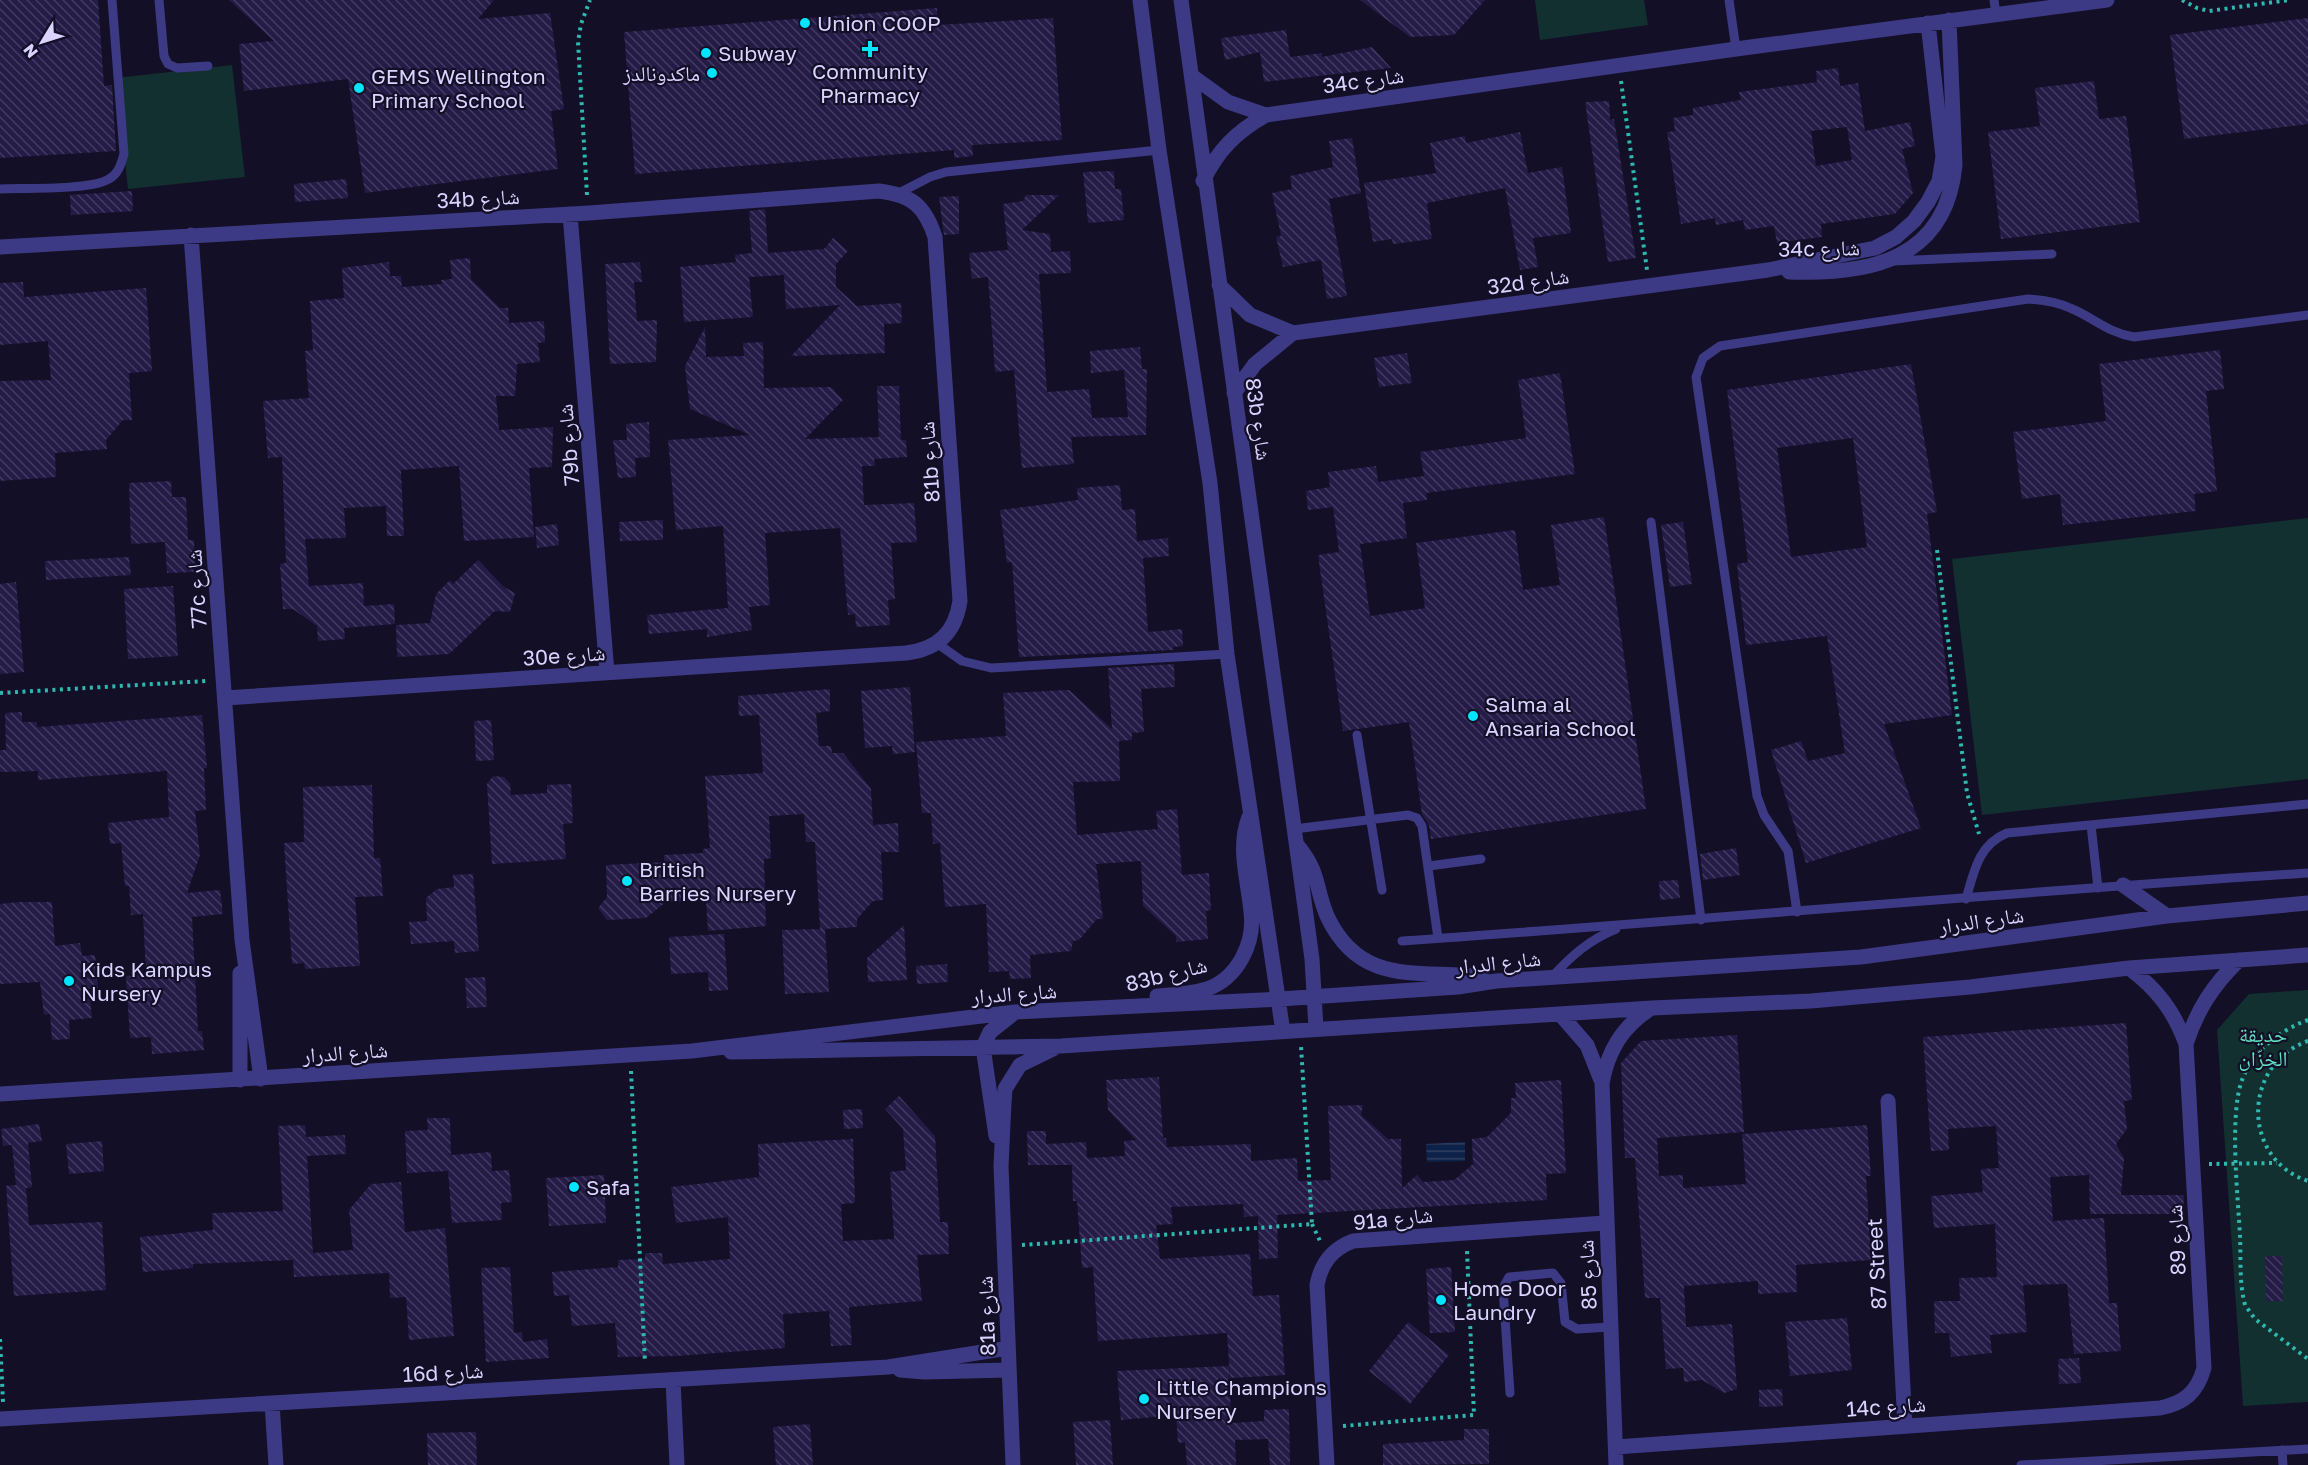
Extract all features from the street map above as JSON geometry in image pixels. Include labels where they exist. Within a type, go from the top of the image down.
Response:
[{"type":"street","name":"83b شارع","points":[[1140,0],[1159,150],[1210,483],[1227,654],[1280,999],[1282,1032]]},
{"type":"street","name":"83b شارع","points":[[1181,0],[1192,75],[1203,181],[1312,959],[1316,1029]]},
{"type":"street","name":"34c شارع","points":[[1203,181],[1214,159],[1229,140],[1266,115],[1949,20],[1995,7],[2107,0]]},
{"type":"street","name":"34c شارع","points":[[1768,270],[1831,272],[1874,267],[1890,261],[1920,242],[1932,230],[1942,215],[1954,182],[1949,20]]},
{"type":"street","name":"34c شارع","points":[[1768,270],[1875,248],[1905,229],[1928,202],[1939,181],[1943,157],[1928,23]]},
{"type":"street","name":"34c شارع","points":[[1192,75],[1228,102],[1266,115]]},
{"type":"street","name":"34b شارع","points":[[0,246],[589,213],[879,191],[899,193]]},
{"type":"street","name":"81b شارع","points":[[899,193],[916,203],[929,218],[935,237],[960,601],[957,618],[950,632],[938,644]]},
{"type":"street","name":"79b شارع","points":[[570,214],[607,673]]},
{"type":"street","name":"77c شارع","points":[[191,235],[243,940],[261,1079]]},
{"type":"street","name":"32d شارع","points":[[1293,333],[1768,270]]},
{"type":"street","points":[[1219,285],[1250,315],[1293,333],[1255,364],[1234,393]]},
{"type":"street","name":"30e شارع","points":[[225,698],[906,653],[923,651],[938,644]]},
{"type":"street","name":"83b شارع","points":[[1119,1008],[1149,997],[1207,989],[1219,983],[1239,963],[1251,933],[1243,843],[1251,811]]},
{"type":"street","name":"83b شارع","points":[[1296,844],[1314,869],[1327,915],[1336,932],[1361,957],[1399,974],[1464,975],[1496,981]]},
{"type":"street","points":[[2123,885],[2167,916]]},
{"type":"street","name":"شارع الدرار","points":[[0,1094],[692,1051],[1015,1012],[1313,997],[1458,987],[1496,981],[1861,957],[2167,916],[2308,903]]},
{"type":"street","name":"77c شارع","points":[[240,1080],[240,968],[243,940]]},
{"type":"street","name":"شارع الدرار","points":[[692,1051],[776,1052],[1061,1046],[1652,1008],[1811,1001],[1971,987],[2129,968],[2308,955]]},
{"type":"street","name":"شارع 89","points":[[2186,1044],[2194,1020],[2206,998],[2221,977],[2239,960]]},
{"type":"street","name":"شارع 89","points":[[2129,968],[2149,982],[2165,1000],[2178,1021],[2186,1044],[2204,1368],[2199,1384],[2189,1396],[2175,1405],[2160,1408]]},
{"type":"street","name":"شارع 85","points":[[1616,1465],[1605,1223],[1602,1083],[1605,1065],[1623,1032],[1652,1008]]},
{"type":"street","points":[[983,1047],[990,1032],[1015,1012]]},
{"type":"street","name":"شارع 85","points":[[1560,1014],[1587,1045],[1602,1083]]},
{"type":"street","name":"81a شارع","points":[[1000,1166],[1005,1089],[1011,1076],[1032,1057],[1061,1046]]},
{"type":"street","name":"81a شارع","points":[[983,1047],[1000,1166],[1013,1465]]},
{"type":"street","name":"87 Street","points":[[1888,1101],[1905,1426]]},
{"type":"street","name":"91a شارع","points":[[1327,1465],[1317,1285],[1322,1266],[1328,1257],[1353,1241],[1605,1223]]},
{"type":"street","name":"16d شارع","points":[[2,1419],[888,1367],[1008,1348]]},
{"type":"street","name":"16d شارع","points":[[888,1367],[925,1372],[1009,1370]]},
{"type":"street","points":[[673,1380],[677,1465]]},
{"type":"street","points":[[272,1403],[276,1465]]},
{"type":"street","name":"14c شارع","points":[[1616,1447],[2160,1408]]},
{"type":"lane","points":[[0,189],[94,184],[115,175],[121,165],[124,154],[112,0]]},
{"type":"lane","points":[[159,0],[164,56],[168,64],[177,68],[208,66]]},
{"type":"lane","points":[[1729,0],[1736,49]]},
{"type":"lane","points":[[899,193],[930,177],[946,172],[1159,150]]},
{"type":"lane","points":[[1890,261],[2052,255]]},
{"type":"lane","points":[[1797,912],[1788,851],[1764,815],[1756,796],[1696,377],[1703,358],[1720,346],[2028,299],[2066,306],[2108,331],[2134,337],[2308,315]]},
{"type":"lane","points":[[1651,522],[1701,920]]},
{"type":"lane","points":[[938,644],[962,660],[991,668],[1227,654]]},
{"type":"lane","points":[[1356,735],[1382,890]]},
{"type":"lane","points":[[1966,899],[1984,848],[1995,838],[2007,833],[2308,804]]},
{"type":"lane","points":[[1294,829],[1408,815],[1417,818],[1422,826],[1438,938]]},
{"type":"lane","points":[[2091,825],[2098,888]]},
{"type":"lane","points":[[1429,866],[1481,860]]},
{"type":"lane","points":[[1402,940],[1701,920],[2123,885],[2308,873]]},
{"type":"lane","points":[[1552,977],[1571,955],[1596,938],[1623,925]]},
{"type":"lane","points":[[1510,1393],[1503,1288],[1509,1277],[1553,1273],[1561,1283],[1565,1322],[1577,1329],[1610,1327]]},
{"type":"lane","points":[[2021,1465],[2308,1449]]},
{"type":"lane","points":[[2282,1450],[2283,1465]]},
{"type":"path","points":[[589,213],[578,42],[580,24],[590,0]]},
{"type":"path","points":[[2182,0],[2197,9],[2209,11],[2289,0]]},
{"type":"path","points":[[1618,65],[1649,286]]},
{"type":"path","points":[[1937,550],[1967,793],[1974,823],[1984,848]]},
{"type":"path","points":[[0,693],[224,680]]},
{"type":"path","points":[[2308,1020],[2272,1040],[2250,1065],[2242,1080],[2238,1096],[2237,1163],[2245,1305],[2255,1319],[2308,1359]]},
{"type":"path","points":[[1004,1246],[1312,1224],[1300,1031]]},
{"type":"path","points":[[2308,1041],[2281,1056],[2271,1068],[2259,1094],[2260,1131],[2269,1151],[2289,1172],[2308,1181]]},
{"type":"path","points":[[631,1055],[646,1382]]},
{"type":"path","points":[[2193,1164],[2278,1162]]},
{"type":"path","points":[[1324,1428],[1474,1414],[1466,1233]]},
{"type":"path","points":[[0,1339],[2,1419]]},
{"type":"green space","points":[[1535,0],[1644,0],[1648,25],[1540,40]]},
{"type":"green space","points":[[232,65],[245,177],[128,189],[116,78]]},
{"type":"green space","points":[[2308,518],[2308,779],[1982,815],[1952,559]]},
{"type":"green space","name":"حديقة الخزّان","points":[[2308,990],[2308,1402],[2243,1406],[2217,1030],[2249,994]]},
{"type":"water","points":[[1465,1142],[1465,1161],[1427,1162],[1426,1144]]},
{"type":"building","points":[[0,0],[98,0],[104,86],[112,85],[116,151],[0,158]]},
{"type":"building","points":[[229,0],[494,0],[478,19],[550,13],[564,109],[551,111],[558,169],[365,193],[348,79],[244,91],[239,44],[274,41]]},
{"type":"building","points":[[1360,0],[1485,0],[1454,35],[1410,37]]},
{"type":"building","points":[[937,8],[938,25],[1053,18],[1062,140],[972,145],[973,156],[954,158],[954,150],[635,174],[624,32]]},
{"type":"building","points":[[2308,18],[2308,124],[2184,139],[2170,35]]},
{"type":"building","points":[[1286,30],[1290,57],[1322,53],[1322,57],[1372,47],[1391,68],[1264,82],[1260,52],[1225,60],[1221,38]]},
{"type":"building","points":[[1838,68],[1840,86],[1858,83],[1865,131],[1910,122],[1915,146],[1902,149],[1913,193],[1895,214],[1821,224],[1822,237],[1777,243],[1774,226],[1745,230],[1743,220],[1716,225],[1715,218],[1681,224],[1667,132],[1675,131],[1673,118],[1693,115],[1693,108],[1741,100],[1739,92],[1817,82],[1816,71]],"holes":[[[1847,127],[1852,160],[1816,166],[1811,131]]]},
{"type":"building","points":[[2094,81],[2099,119],[2126,116],[2140,222],[2001,239],[1988,132],[2040,126],[2035,88]]},
{"type":"building","points":[[1609,101],[1610,120],[1614,119],[1636,258],[1608,262],[1585,102]]},
{"type":"building","points":[[1520,132],[1528,173],[1562,167],[1571,233],[1533,238],[1538,267],[1520,270],[1505,188],[1427,203],[1432,239],[1393,244],[1392,239],[1373,242],[1364,183],[1436,173],[1430,143],[1465,136],[1466,143]]},
{"type":"building","points":[[1352,138],[1361,193],[1329,199],[1347,296],[1327,299],[1321,260],[1283,267],[1276,237],[1281,236],[1272,193],[1292,189],[1290,176],[1333,167],[1329,141]]},
{"type":"building","points":[[1114,171],[1115,189],[1121,189],[1124,220],[1088,223],[1083,172]]},
{"type":"building","points":[[346,179],[348,198],[295,202],[294,184]]},
{"type":"building","points":[[132,191],[133,211],[71,215],[70,195]]},
{"type":"building","points":[[1026,195],[1059,195],[1022,230],[1050,234],[1051,252],[1070,251],[1071,273],[1039,274],[1047,392],[1089,389],[1092,418],[1128,417],[1124,370],[1091,373],[1090,351],[1140,347],[1142,369],[1147,369],[1146,435],[1071,437],[1074,464],[1022,468],[1014,370],[995,372],[988,277],[972,279],[969,253],[1008,250],[1003,204],[1023,201]]},
{"type":"building","points":[[959,196],[959,234],[944,235],[939,197]]},
{"type":"building","points":[[765,209],[768,253],[824,249],[833,238],[848,251],[836,264],[836,287],[857,306],[901,303],[902,323],[884,324],[885,353],[791,356],[840,305],[786,309],[784,275],[749,277],[753,317],[684,322],[680,267],[736,262],[735,255],[752,253],[749,211]]},
{"type":"building","points":[[470,258],[471,279],[500,308],[508,308],[509,323],[544,321],[545,342],[538,343],[540,362],[517,364],[515,396],[496,396],[499,430],[553,427],[552,467],[529,468],[534,537],[464,541],[459,466],[401,470],[404,536],[387,536],[386,506],[344,508],[346,538],[305,539],[309,586],[363,583],[364,606],[394,604],[395,624],[344,628],[345,639],[318,641],[317,626],[293,609],[283,609],[280,564],[286,563],[282,457],[268,458],[263,401],[309,398],[305,351],[313,350],[310,301],[344,298],[342,268],[389,262],[390,276],[401,276],[402,287],[442,284],[441,280],[452,279],[450,260]]},
{"type":"building","points":[[640,262],[642,282],[634,282],[637,321],[657,320],[656,362],[610,364],[605,264]]},
{"type":"building","points":[[23,282],[24,297],[146,288],[152,371],[129,373],[132,420],[123,420],[106,440],[107,449],[55,453],[56,477],[0,481],[0,381],[51,380],[48,341],[0,345],[0,283]]},
{"type":"building","points":[[705,327],[706,357],[744,356],[743,343],[763,342],[764,388],[831,387],[843,400],[805,439],[879,437],[877,386],[899,386],[901,440],[906,440],[907,457],[874,459],[875,466],[862,466],[864,505],[914,503],[917,542],[891,543],[895,599],[888,600],[890,625],[856,627],[855,614],[848,615],[840,528],[765,533],[770,605],[749,607],[752,630],[707,637],[707,629],[649,634],[647,615],[728,608],[723,526],[676,530],[668,440],[750,435],[690,409],[685,366]]},
{"type":"building","points":[[2220,350],[2224,389],[2206,391],[2217,491],[2194,494],[2196,511],[2063,525],[2060,494],[2022,499],[2013,432],[2106,421],[2099,364]]},
{"type":"building","points":[[1407,353],[1412,383],[1379,387],[1374,358]]},
{"type":"building","points":[[1911,364],[1937,512],[1927,514],[1952,715],[1884,724],[1921,828],[1806,863],[1771,750],[1801,741],[1808,761],[1845,753],[1827,636],[1746,645],[1737,564],[1748,562],[1727,390]],"holes":[[[1853,438],[1867,547],[1791,557],[1777,448]]]},
{"type":"building","name":"Salma al Ansaria School","points":[[1560,373],[1575,474],[1426,493],[1427,500],[1403,503],[1407,538],[1360,544],[1370,616],[1425,608],[1416,543],[1515,530],[1523,590],[1560,585],[1551,525],[1604,517],[1646,809],[1431,839],[1429,825],[1422,814],[1409,722],[1343,731],[1318,555],[1339,552],[1333,507],[1308,510],[1306,491],[1330,487],[1328,472],[1376,466],[1378,482],[1424,476],[1420,452],[1526,438],[1518,380]]},
{"type":"building","points":[[649,422],[650,457],[635,458],[636,477],[618,478],[613,440],[627,440],[626,424]]},
{"type":"building","points":[[171,481],[172,497],[186,497],[188,540],[194,540],[195,572],[167,573],[165,542],[131,544],[129,483]]},
{"type":"building","points":[[1120,485],[1122,510],[1135,509],[1137,541],[1168,538],[1169,556],[1143,558],[1148,632],[1182,629],[1183,646],[1173,647],[1173,650],[1019,657],[1012,562],[1007,563],[1000,510],[1078,500],[1077,488]]},
{"type":"building","points":[[663,520],[663,540],[620,541],[619,522]]},
{"type":"building","points":[[1683,522],[1692,584],[1670,587],[1661,525]]},
{"type":"building","points":[[557,524],[559,545],[537,548],[535,527]]},
{"type":"building","points":[[129,557],[131,575],[46,580],[45,561]]},
{"type":"building","points":[[478,560],[504,587],[515,593],[510,612],[495,611],[449,654],[397,657],[396,625],[430,623],[436,594],[450,580],[453,584]]},
{"type":"building","points":[[16,582],[24,672],[0,674],[0,584]]},
{"type":"building","points":[[173,586],[178,656],[128,659],[124,589]]},
{"type":"building","points":[[1174,664],[1175,687],[1141,689],[1144,732],[1132,733],[1132,740],[1119,741],[1120,781],[1073,782],[1077,835],[1158,829],[1156,811],[1177,809],[1182,875],[1209,873],[1211,910],[1206,911],[1208,939],[1176,942],[1176,936],[1143,906],[1141,861],[1096,864],[1103,919],[1097,919],[1079,940],[1073,941],[1071,951],[1030,955],[1031,978],[1010,979],[1009,971],[989,972],[986,904],[945,907],[940,843],[933,844],[931,813],[922,813],[916,742],[1006,736],[1003,693],[1069,690],[1112,729],[1108,668]]},
{"type":"building","points":[[910,687],[915,752],[893,754],[892,746],[865,748],[861,691]]},
{"type":"building","points":[[830,689],[830,711],[816,713],[819,746],[831,746],[832,753],[843,753],[871,789],[873,825],[898,823],[899,852],[881,852],[883,900],[873,901],[857,919],[857,927],[825,929],[829,992],[785,994],[782,930],[820,929],[815,842],[806,842],[804,814],[769,816],[771,858],[764,859],[766,926],[708,931],[706,901],[666,902],[646,918],[607,920],[598,908],[607,897],[606,865],[664,862],[664,855],[703,853],[703,849],[710,848],[705,776],[763,773],[759,715],[739,716],[738,696]]},
{"type":"building","points":[[22,712],[22,722],[37,722],[37,727],[202,715],[207,768],[204,768],[206,810],[195,811],[200,855],[187,893],[220,890],[223,914],[192,917],[198,1031],[202,1031],[204,1050],[152,1054],[151,1037],[130,1038],[126,976],[146,975],[143,914],[131,915],[129,886],[125,886],[121,843],[110,844],[108,823],[169,817],[167,771],[38,780],[38,771],[0,772],[0,750],[6,750],[5,713]]},
{"type":"building","points":[[491,720],[494,760],[476,761],[474,721]]},
{"type":"building","points":[[493,776],[504,777],[510,784],[511,795],[547,793],[547,785],[571,784],[573,823],[563,824],[566,859],[492,864],[487,784]]},
{"type":"building","points":[[372,785],[374,858],[380,858],[383,896],[355,897],[360,966],[305,969],[304,963],[292,964],[284,843],[304,842],[303,787]]},
{"type":"building","points":[[1736,848],[1740,875],[1703,880],[1700,854]]},
{"type":"building","points":[[473,874],[479,951],[455,953],[454,941],[411,944],[409,922],[427,921],[426,898],[437,889],[454,887],[453,875]]},
{"type":"building","points":[[1678,880],[1680,898],[1660,900],[1659,881]]},
{"type":"building","points":[[52,902],[55,946],[80,943],[82,956],[95,955],[98,988],[89,989],[92,1018],[69,1020],[70,1039],[52,1040],[50,1014],[44,1015],[40,982],[0,984],[0,904]]},
{"type":"building","points":[[904,925],[907,980],[868,982],[867,958]]},
{"type":"building","points":[[724,934],[728,990],[709,991],[708,972],[671,974],[669,937]]},
{"type":"building","points":[[947,964],[948,982],[917,984],[916,966]]},
{"type":"building","points":[[485,977],[487,1007],[467,1008],[465,978]]},
{"type":"building","points":[[2126,1023],[2132,1100],[2124,1101],[2127,1129],[2116,1144],[2124,1158],[2121,1195],[2184,1195],[2183,1214],[2090,1214],[2089,1175],[2050,1177],[2053,1221],[2104,1218],[2109,1303],[2117,1303],[2121,1351],[2074,1354],[2067,1284],[2023,1285],[2027,1332],[1990,1335],[1992,1353],[1951,1357],[1949,1333],[1935,1333],[1934,1301],[1960,1301],[1959,1278],[1997,1277],[1995,1224],[1934,1228],[1931,1196],[1983,1192],[1981,1169],[1999,1168],[1996,1126],[1948,1129],[1949,1150],[1931,1151],[1923,1037]]},
{"type":"building","points":[[1737,1035],[1744,1132],[1657,1138],[1659,1176],[1683,1175],[1683,1188],[1746,1184],[1742,1134],[1867,1125],[1871,1176],[1866,1176],[1871,1260],[1796,1265],[1797,1292],[1758,1294],[1758,1281],[1684,1286],[1686,1327],[1732,1324],[1737,1389],[1724,1393],[1702,1380],[1684,1382],[1683,1368],[1666,1369],[1660,1298],[1645,1298],[1635,1158],[1625,1158],[1621,1063],[1641,1041]]},
{"type":"building","points":[[1159,1077],[1163,1138],[1166,1138],[1167,1147],[1251,1144],[1251,1161],[1297,1158],[1298,1181],[1331,1180],[1328,1106],[1363,1105],[1361,1115],[1388,1139],[1401,1139],[1402,1188],[1417,1175],[1423,1182],[1454,1180],[1473,1164],[1472,1139],[1487,1137],[1511,1113],[1511,1098],[1516,1098],[1515,1083],[1561,1080],[1566,1173],[1546,1174],[1547,1200],[1277,1215],[1278,1258],[1259,1259],[1258,1216],[1244,1217],[1243,1204],[1171,1207],[1173,1224],[1156,1225],[1160,1259],[1250,1254],[1253,1296],[1279,1295],[1285,1375],[1230,1378],[1227,1333],[1098,1341],[1093,1267],[1082,1268],[1077,1201],[1073,1201],[1072,1165],[1028,1165],[1027,1131],[1046,1131],[1046,1144],[1086,1142],[1087,1158],[1125,1156],[1124,1141],[1136,1140],[1108,1110],[1106,1080]]},
{"type":"building","points":[[899,1096],[935,1136],[940,1222],[948,1222],[949,1254],[917,1255],[922,1301],[849,1307],[852,1345],[831,1346],[829,1311],[783,1314],[785,1348],[676,1356],[618,1357],[615,1323],[572,1326],[569,1295],[554,1296],[552,1272],[618,1267],[618,1260],[645,1259],[645,1253],[662,1253],[663,1264],[730,1259],[728,1217],[676,1223],[671,1187],[759,1177],[758,1144],[853,1139],[855,1203],[841,1204],[843,1241],[894,1239],[890,1172],[906,1170],[903,1129],[885,1109]]},
{"type":"building","points":[[862,1109],[863,1128],[844,1129],[843,1110]]},
{"type":"building","points":[[427,1118],[450,1118],[451,1155],[491,1152],[492,1171],[509,1170],[512,1202],[501,1203],[502,1220],[452,1223],[448,1171],[407,1173],[405,1131],[428,1130]]},
{"type":"building","points":[[39,1124],[42,1141],[28,1143],[32,1187],[26,1188],[29,1225],[102,1222],[106,1290],[14,1296],[6,1186],[16,1185],[12,1145],[3,1146],[1,1129]]},
{"type":"building","points":[[305,1125],[306,1137],[345,1135],[346,1154],[307,1156],[313,1253],[353,1250],[349,1210],[371,1184],[401,1182],[405,1232],[445,1228],[454,1336],[409,1340],[406,1297],[390,1298],[389,1273],[294,1277],[293,1260],[193,1264],[193,1268],[143,1272],[140,1237],[213,1230],[212,1213],[283,1211],[278,1126]]},
{"type":"building","points":[[102,1141],[104,1171],[69,1174],[66,1144]]},
{"type":"building","points":[[604,1175],[606,1223],[549,1226],[546,1178]]},
{"type":"building","points":[[2265,1256],[2282,1256],[2283,1301],[2266,1301]]},
{"type":"building","points":[[510,1267],[514,1333],[522,1332],[523,1342],[547,1339],[549,1358],[486,1362],[481,1268]]},
{"type":"building","name":"Home Door Laundry","points":[[1451,1267],[1455,1332],[1430,1333],[1426,1269]]},
{"type":"building","points":[[1847,1318],[1852,1370],[1790,1376],[1785,1322]]},
{"type":"building","points":[[1408,1322],[1449,1355],[1410,1404],[1369,1371]]},
{"type":"building","points":[[2079,1358],[2081,1383],[2059,1384],[2058,1359]]},
{"type":"building","points":[[1229,1366],[1231,1423],[1264,1421],[1264,1410],[1289,1409],[1290,1465],[1270,1465],[1268,1439],[1235,1440],[1236,1465],[1187,1465],[1185,1442],[1178,1443],[1176,1415],[1121,1420],[1117,1371]]},
{"type":"building","points":[[1782,1389],[1783,1406],[1759,1407],[1759,1390]]},
{"type":"building","points":[[1110,1420],[1113,1465],[1076,1465],[1073,1422]]},
{"type":"building","points":[[810,1424],[813,1465],[776,1465],[773,1427]]},
{"type":"building","points":[[1464,1429],[1489,1429],[1489,1464],[1383,1465],[1383,1444],[1464,1440]]},
{"type":"building","points":[[476,1432],[477,1465],[428,1465],[427,1433]]},
{"type":"place","name":"Union COOP","points":[[805,23]]},
{"type":"place","name":"Community Pharmacy","points":[[870,49]]},
{"type":"place","name":"Subway","points":[[706,53]]},
{"type":"place","name":"ماكدونالدز","points":[[712,73]]},
{"type":"place","name":"GEMS Wellington Primary School","points":[[359,88]]},
{"type":"place","name":"Salma al Ansaria School","points":[[1473,716]]},
{"type":"place","name":"British Barries Nursery","points":[[627,881]]},
{"type":"place","name":"Kids Kampus Nursery","points":[[69,981]]},
{"type":"place","name":"Safa","points":[[574,1187]]},
{"type":"place","name":"Home Door Laundry","points":[[1441,1300]]},
{"type":"place","name":"Little Champions Nursery","points":[[1144,1399]]}]
